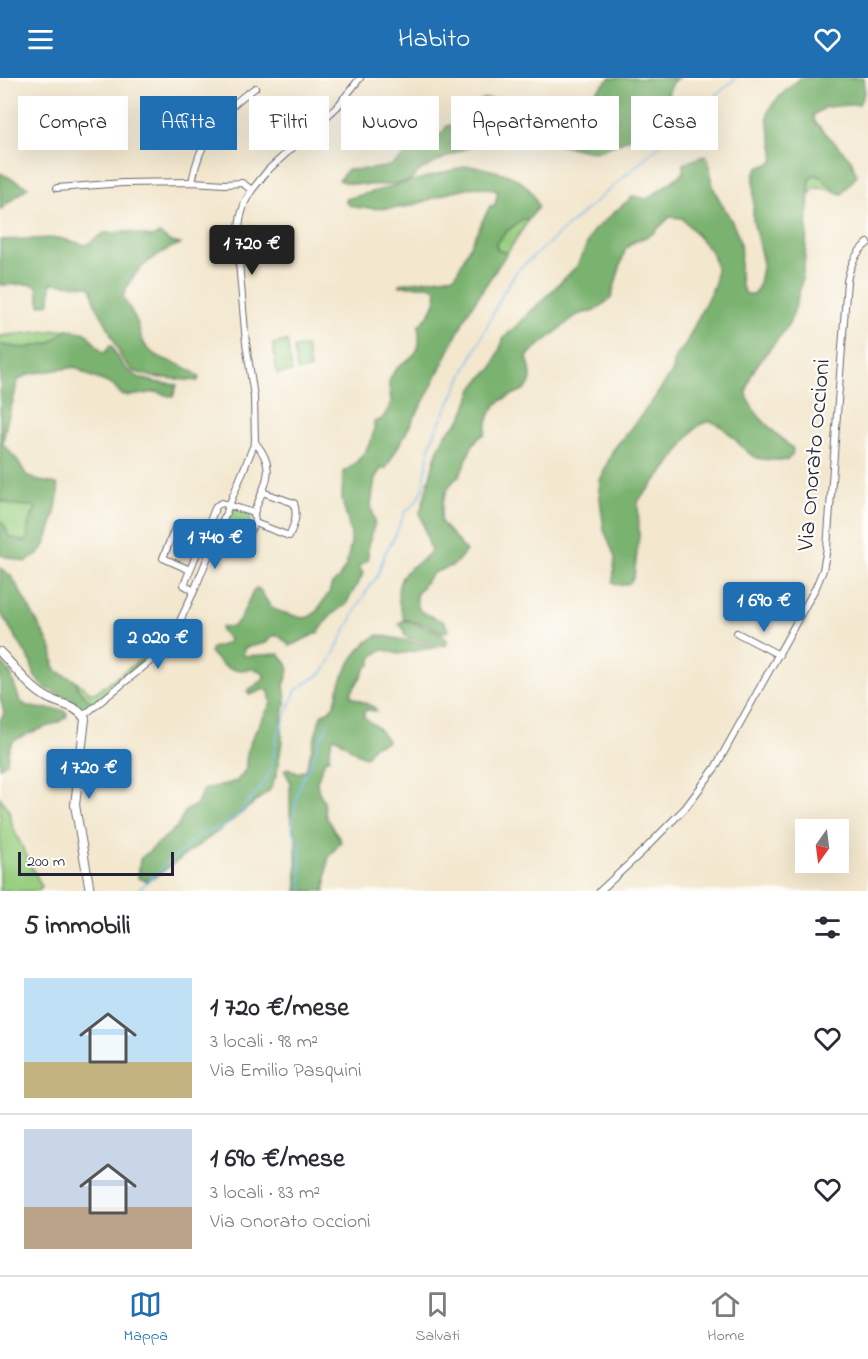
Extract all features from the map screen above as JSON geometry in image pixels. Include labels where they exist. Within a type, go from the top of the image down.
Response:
[{"type":"street","points":[[83,716],[166,646],[194,591],[255,442],[254,397],[246,343],[237,239],[241,215],[252,190],[268,170],[337,107],[360,78]]},
{"type":"street","points":[[192,182],[214,126],[238,100],[255,88]]},
{"type":"street","points":[[57,188],[123,183],[192,182],[242,183],[252,190]]},
{"type":"street","name":"Via Onorato Occioni","points":[[600,891],[643,851],[701,788],[715,768],[814,592],[824,564],[847,281],[853,260],[868,243]]},
{"type":"street","points":[[190,570],[164,558],[175,528],[234,547],[241,545],[255,523],[254,513],[269,471],[269,464],[265,454],[255,442]]},
{"type":"street","points":[[255,523],[289,536],[295,521],[294,503],[262,492]]},
{"type":"street","points":[[194,591],[184,585],[216,506],[222,503],[230,504],[254,513]]},
{"type":"street","points":[[737,633],[779,655]]},
{"type":"street","points":[[0,652],[47,698],[74,708],[83,716],[85,726],[78,765],[75,806],[90,891]]},
{"type":"green space","points":[[610,78],[678,78],[673,81],[667,96],[631,96],[631,138],[619,143],[619,96],[591,96]]},
{"type":"green space","points":[[800,78],[863,78],[865,92],[859,104],[826,107],[813,115],[815,122],[851,160],[857,175],[842,194],[836,192],[820,176],[814,175],[810,178],[806,249],[797,302],[786,328],[759,363],[749,382],[747,393],[752,408],[793,449],[792,455],[787,460],[755,457],[720,426],[712,422],[704,423],[696,428],[638,501],[639,536],[634,577],[625,585],[613,582],[615,557],[604,530],[600,481],[613,450],[651,403],[673,371],[675,356],[684,347],[715,283],[716,267],[711,251],[682,218],[670,217],[652,234],[632,243],[625,250],[611,298],[596,310],[577,315],[530,353],[527,358],[531,379],[528,385],[524,390],[505,398],[495,406],[489,417],[485,434],[475,442],[463,469],[450,485],[443,503],[441,522],[466,551],[454,565],[433,573],[416,595],[420,611],[444,622],[449,630],[443,633],[428,625],[404,619],[399,601],[399,584],[405,573],[431,551],[420,513],[436,455],[445,435],[462,418],[473,389],[492,369],[504,338],[577,266],[593,231],[633,196],[647,199],[683,173],[683,164],[706,155],[715,191],[738,235],[741,249],[741,283],[746,294],[753,294],[758,288],[763,263],[753,220],[754,175],[758,168],[773,162],[774,149],[768,121],[769,110],[779,97]]},
{"type":"green space","points":[[451,125],[451,150],[461,150],[419,171],[405,182],[371,185],[339,180],[347,170],[390,166],[410,150],[439,150],[439,134]]},
{"type":"green space","points":[[467,166],[491,170],[520,181],[531,192],[538,207],[529,219],[523,219],[496,243],[497,250],[507,253],[468,312],[425,399],[386,468],[381,469],[375,478],[371,505],[375,522],[368,546],[368,560],[359,566],[363,574],[346,604],[330,616],[319,632],[290,646],[279,636],[272,636],[266,643],[244,648],[244,656],[279,654],[289,670],[284,686],[286,699],[277,773],[270,790],[224,827],[156,876],[146,881],[138,878],[140,859],[178,826],[185,811],[196,805],[203,790],[237,781],[246,769],[250,743],[271,703],[269,692],[265,689],[250,695],[247,691],[263,680],[264,675],[253,669],[228,668],[210,652],[212,648],[228,643],[229,639],[221,631],[221,627],[232,627],[240,619],[253,591],[257,588],[270,606],[278,611],[302,618],[309,617],[316,612],[329,593],[332,584],[339,578],[346,566],[351,543],[351,534],[342,500],[343,472],[365,451],[372,437],[374,422],[382,419],[389,409],[390,379],[397,368],[418,348],[419,325],[435,304],[436,289],[430,286],[400,286],[400,284],[455,276],[490,206],[495,205],[498,192],[487,188],[465,188],[399,208],[356,207],[346,203],[346,199]]},
{"type":"green space","points":[[0,173],[28,187],[0,210]]},
{"type":"green space","points":[[814,175],[820,176],[836,192],[821,188],[814,189],[809,195],[810,178]]},
{"type":"green space","points":[[523,219],[529,219],[507,253],[497,250],[496,244],[507,231]]},
{"type":"green space","points":[[129,232],[151,237],[160,234],[171,242],[180,244],[162,252],[145,264],[131,279],[123,297],[136,319],[142,340],[148,349],[193,372],[199,377],[198,381],[153,377],[133,371],[122,359],[95,304],[92,289],[88,286],[51,283],[50,303],[40,305],[37,286],[30,284],[0,285],[0,240],[59,238],[86,245],[104,233]]},
{"type":"green space","points":[[68,329],[50,343],[25,348],[0,345],[0,336]]},
{"type":"green space","points":[[68,329],[86,333],[103,353],[109,346],[112,346],[123,365],[137,376],[146,380],[177,385],[173,397],[156,392],[122,395],[113,385],[75,367],[29,374],[17,381],[3,444],[27,476],[57,484],[58,489],[54,516],[46,543],[39,552],[25,562],[0,555],[0,522],[4,524],[9,537],[25,542],[29,522],[36,508],[12,505],[0,500],[0,345],[25,348],[50,343]]},
{"type":"green space","points":[[287,341],[292,372],[277,374],[273,344]]},
{"type":"green space","points":[[306,347],[310,369],[297,371],[294,348]]},
{"type":"green space","points":[[0,500],[12,505],[36,508],[29,522],[25,542],[9,537],[4,524],[0,522]]},
{"type":"green space","points":[[233,507],[251,514],[247,531],[235,544],[220,540]]},
{"type":"green space","points":[[0,567],[12,577],[52,649],[54,666],[57,671],[76,681],[78,689],[91,702],[91,706],[83,708],[44,687],[35,677],[30,660],[0,612]]},
{"type":"green space","points":[[403,620],[438,633],[447,640],[447,644],[445,646],[405,636],[399,624]]},
{"type":"green space","points":[[379,635],[439,647],[398,654],[381,650],[371,658],[371,664],[366,668],[351,693],[352,697],[374,707],[377,711],[367,710],[364,712],[364,717],[378,728],[387,741],[374,745],[366,757],[335,737],[332,739],[330,758],[325,760],[317,781],[318,790],[324,801],[326,817],[341,841],[328,859],[325,891],[297,891],[296,838],[290,815],[290,781],[284,770],[288,768],[297,773],[306,770],[321,715],[334,705],[340,684],[355,655],[366,643]]},
{"type":"green space","points":[[155,649],[157,650],[91,706],[91,702],[78,689],[76,681],[90,692],[96,692]]},
{"type":"green space","points":[[0,661],[10,673],[20,701],[27,706],[62,710],[67,713],[66,718],[16,739],[10,747],[7,762],[0,767],[0,720],[4,713],[0,697]]},
{"type":"green space","points":[[0,797],[9,811],[13,828],[42,887],[39,891],[0,891]]},
{"type":"waterway","points":[[137,891],[199,835],[220,829],[238,815],[264,783],[272,768],[276,740],[296,690],[322,673],[328,665],[362,598],[378,575],[385,553],[405,512],[416,502],[423,489],[430,445],[435,432],[504,291],[518,270],[736,78]]},
{"type":"waterway","points":[[302,891],[299,843],[292,829],[298,790],[330,719]]}]
